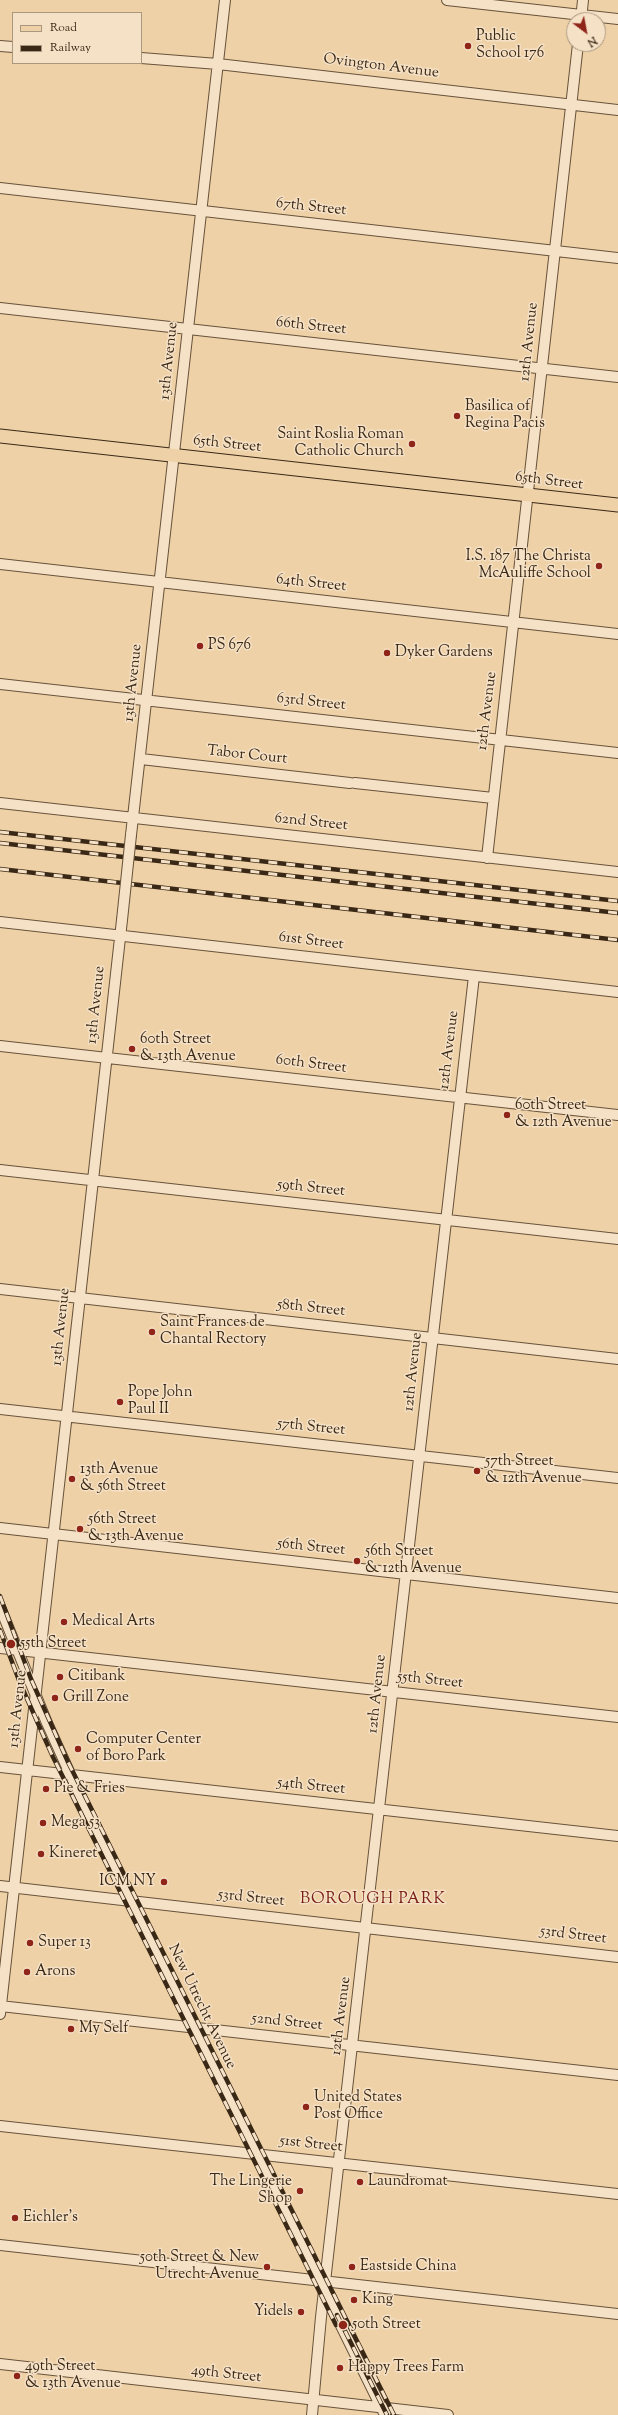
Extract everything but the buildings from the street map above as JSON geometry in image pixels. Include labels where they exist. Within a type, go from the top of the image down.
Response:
[{"type":"main road","name":"65th Street","points":[[0,436],[618,505]]},
{"type":"street","name":"13th Avenue","points":[[0,2008],[28,1770],[225,0]]},
{"type":"street","points":[[447,0],[566,16]]},
{"type":"street","points":[[582,12],[583,0]]},
{"type":"street","points":[[606,19],[618,19]]},
{"type":"street","points":[[0,46],[12,47]]},
{"type":"street","name":"12th Avenue","points":[[486,858],[514,622],[577,52]]},
{"type":"street","name":"Ovington Avenue","points":[[142,58],[218,64],[618,110]]},
{"type":"street","name":"67th Street","points":[[0,188],[618,258]]},
{"type":"street","name":"66th Street","points":[[0,308],[618,377]]},
{"type":"street","name":"64th Street","points":[[0,564],[618,634]]},
{"type":"street","name":"63rd Street","points":[[0,684],[618,753]]},
{"type":"street","name":"Tabor Court","points":[[140,759],[493,798]]},
{"type":"street","name":"62nd Street","points":[[0,803],[618,872]]},
{"type":"street","name":"61st Street","points":[[0,922],[618,992]]},
{"type":"street","name":"12th Avenue","points":[[322,2281],[340,2163],[354,2045],[474,976]]},
{"type":"street","name":"60th Street","points":[[0,1046],[618,1115]]},
{"type":"street","name":"59th Street","points":[[0,1170],[618,1239]]},
{"type":"street","name":"58th Street","points":[[0,1289],[618,1359]]},
{"type":"street","name":"57th Street","points":[[0,1409],[618,1478]]},
{"type":"street","name":"56th Street","points":[[0,1528],[618,1598]]},
{"type":"street","name":"New Utrecht Avenue","points":[[0,1607],[36,1697],[131,1901],[256,2153],[322,2281],[325,2294],[383,2411]]},
{"type":"street","name":"55th Street","points":[[0,1648],[618,1717]]},
{"type":"street","name":"54th Street","points":[[0,1767],[618,1836]]},
{"type":"street","name":"53rd Street","points":[[0,1886],[618,1957]]},
{"type":"street","name":"52nd Street","points":[[0,2008],[354,2045],[618,2075]]},
{"type":"street","name":"51st Street","points":[[0,2126],[618,2194]]},
{"type":"street","points":[[0,2244],[618,2314]]},
{"type":"street","points":[[312,2415],[325,2294]]},
{"type":"street","name":"49th Street","points":[[0,2364],[314,2400],[383,2411],[448,2415]]},
{"type":"railway","points":[[0,832],[618,901]]},
{"type":"railway","points":[[0,843],[618,913]]},
{"type":"railway","points":[[0,869],[618,940]]},
{"type":"railway","points":[[0,1596],[31,1679],[68,1762],[394,2415]]},
{"type":"railway","points":[[0,1630],[20,1683],[53,1757],[336,2325]]},
{"type":"railway","points":[[337,2315],[387,2415]]},
{"type":"place","name":"Public School 176","points":[[468,46]]},
{"type":"place","name":"Basilica of Regina Pacis","points":[[457,416]]},
{"type":"place","name":"Saint Roslia Roman Catholic Church","points":[[412,444]]},
{"type":"place","name":"I.S. 187 The Christa McAuliffe School","points":[[599,566]]},
{"type":"place","name":"PS 676","points":[[200,646]]},
{"type":"place","name":"Dyker Gardens","points":[[387,653]]},
{"type":"place","name":"60th Street & 13th Avenue","points":[[132,1049]]},
{"type":"place","name":"60th Street & 12th Avenue","points":[[507,1115]]},
{"type":"place","name":"Saint Frances de Chantal Rectory","points":[[152,1332]]},
{"type":"place","name":"Pope John Paul II","points":[[120,1402]]},
{"type":"place","name":"57th Street & 12th Avenue","points":[[477,1471]]},
{"type":"place","name":"13th Avenue & 56th Street","points":[[72,1479]]},
{"type":"place","name":"56th Street & 13th Avenue","points":[[80,1529]]},
{"type":"place","name":"56th Street & 12th Avenue","points":[[357,1561]]},
{"type":"place","name":"Medical Arts","points":[[64,1622]]},
{"type":"place","name":"55th Street","points":[[11,1644]]},
{"type":"place","name":"Citibank","points":[[60,1677]]},
{"type":"place","name":"Grill Zone","points":[[55,1698]]},
{"type":"place","name":"Computer Center of Boro Park","points":[[78,1749]]},
{"type":"place","name":"Pie & Fries","points":[[46,1789]]},
{"type":"place","name":"Mega 53","points":[[43,1823]]},
{"type":"place","name":"Kineret","points":[[41,1854]]},
{"type":"place","name":"ICM NY","points":[[164,1882]]},
{"type":"place","name":"Super 13","points":[[30,1943]]},
{"type":"place","name":"Arons","points":[[27,1972]]},
{"type":"place","name":"My Self","points":[[71,2029]]},
{"type":"place","name":"United States Post Office","points":[[306,2107]]},
{"type":"place","name":"Laundromat","points":[[360,2182]]},
{"type":"place","name":"The Lingerie Shop","points":[[300,2191]]},
{"type":"place","name":"Eichler's","points":[[15,2218]]},
{"type":"place","name":"50th Street & New Utrecht Avenue","points":[[267,2267]]},
{"type":"place","name":"Eastside China","points":[[352,2267]]},
{"type":"place","name":"King","points":[[354,2300]]},
{"type":"place","name":"Yidels","points":[[301,2312]]},
{"type":"place","name":"50th Street","points":[[343,2325]]},
{"type":"place","name":"Happy Trees Farm","points":[[340,2368]]},
{"type":"place","name":"49th Street & 13th Avenue","points":[[17,2376]]},
{"type":"district","name":"BOROUGH PARK","points":[[373,1900]]}]
